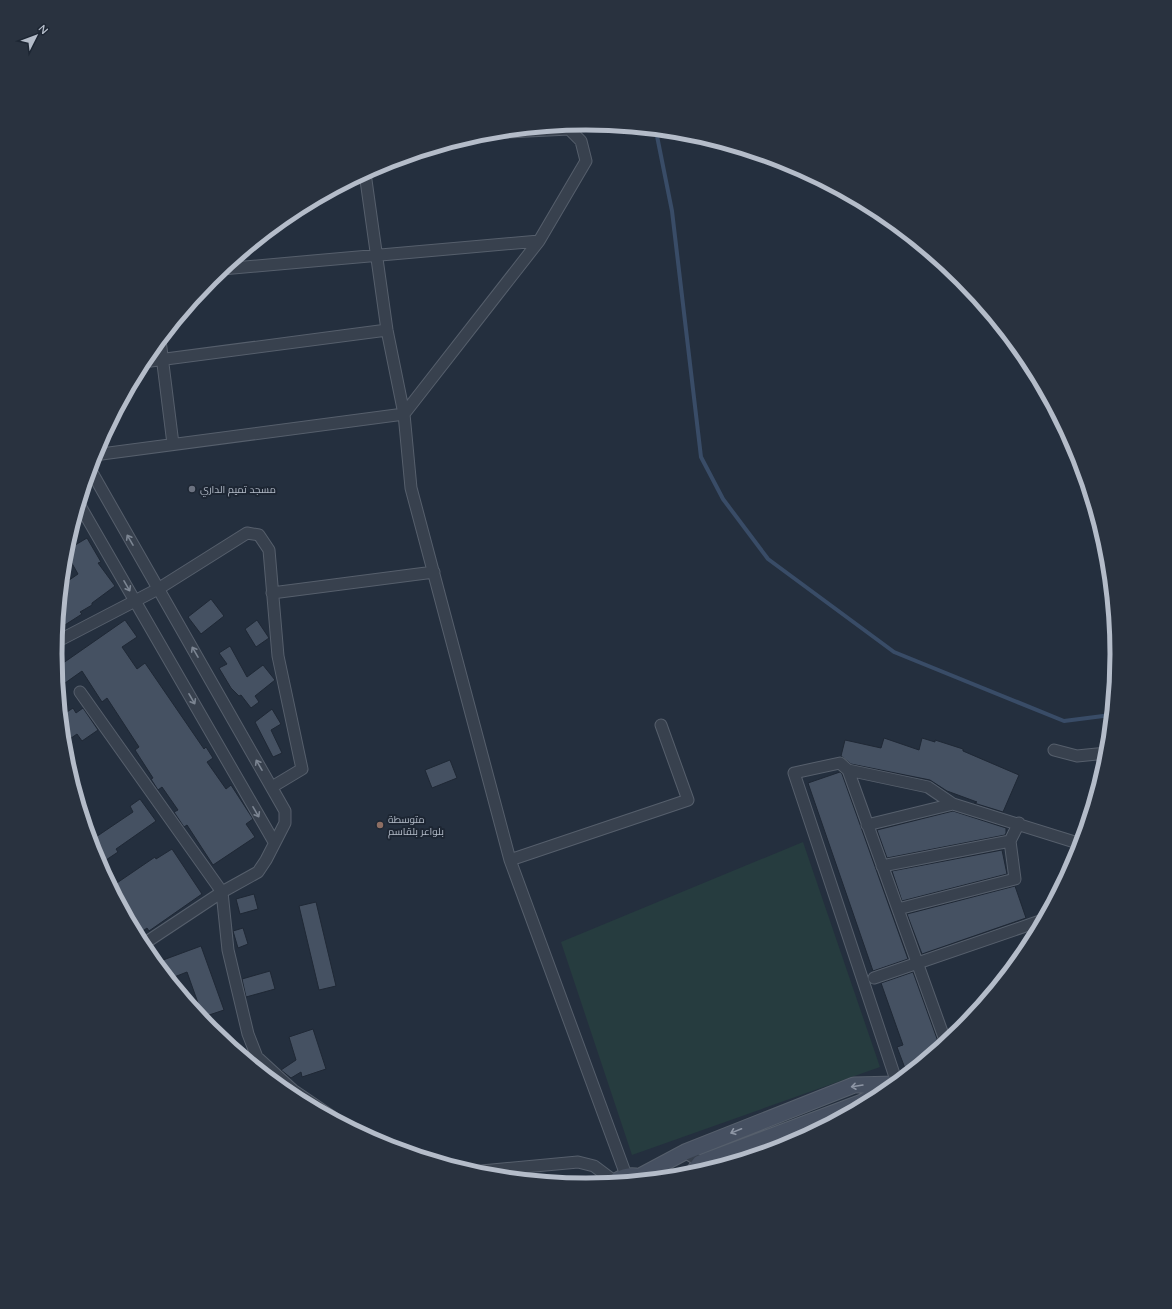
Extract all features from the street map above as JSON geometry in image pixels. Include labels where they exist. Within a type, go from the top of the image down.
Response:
[{"type":"main road","points":[[635,1176],[685,1152],[854,1085],[885,1084]]},
{"type":"main road","points":[[718,1162],[849,1107]]},
{"type":"street","points":[[102,454],[404,414],[539,241],[586,162],[580,141],[571,131]]},
{"type":"street","points":[[366,179],[388,330],[404,414],[411,488],[510,860],[627,1176]]},
{"type":"street","points":[[233,268],[539,241]]},
{"type":"street","points":[[152,361],[388,330]]},
{"type":"street","points":[[161,348],[173,444]]},
{"type":"street","points":[[94,476],[285,812],[285,823],[266,860],[258,872],[222,892],[148,942]]},
{"type":"street","points":[[83,510],[274,842]]},
{"type":"street","points":[[62,639],[158,589],[247,533],[259,535],[269,550],[278,656],[302,769],[272,787]]},
{"type":"street","points":[[272,593],[434,572]]},
{"type":"street","points":[[80,692],[222,892],[228,950],[248,1034],[257,1057],[286,1084]]},
{"type":"street","points":[[510,860],[688,800],[661,725]]},
{"type":"street","points":[[1054,750],[1077,756],[1101,754]]},
{"type":"street","points":[[894,1078],[794,773],[840,763],[848,770],[944,1037]]},
{"type":"street","points":[[848,770],[928,787],[953,804],[1019,823],[1075,842]]},
{"type":"street","points":[[868,825],[953,804]]},
{"type":"street","points":[[898,909],[1014,879],[1010,842],[1019,823]]},
{"type":"street","points":[[882,866],[1010,842]]},
{"type":"street","points":[[874,978],[1037,922]]},
{"type":"street","points":[[685,1152],[698,1166]]},
{"type":"street","points":[[494,1170],[578,1162],[594,1166],[622,1177]]},
{"type":"green space","points":[[803,842],[880,1067],[632,1155],[561,942]]},
{"type":"building","points":[[87,538],[101,562],[98,563],[115,586],[92,603],[92,605],[80,612],[82,614],[63,626],[67,582],[78,574],[70,561],[73,546]]},
{"type":"building","points":[[211,599],[224,616],[201,634],[188,617]]},
{"type":"building","points":[[125,620],[137,637],[122,647],[137,669],[145,663],[204,749],[206,747],[213,758],[207,762],[226,789],[231,785],[253,819],[246,824],[255,837],[213,865],[187,825],[184,827],[174,812],[178,810],[162,787],[158,790],[151,779],[153,778],[135,750],[139,747],[107,698],[102,702],[82,671],[63,685],[62,664]]},
{"type":"building","points":[[257,620],[269,638],[256,647],[245,629]]},
{"type":"building","points":[[230,646],[247,677],[263,665],[275,680],[255,696],[259,702],[251,708],[241,695],[239,696],[231,688],[219,668],[227,664],[219,653]]},
{"type":"building","points":[[73,708],[76,713],[83,708],[98,730],[82,741],[77,734],[69,740],[66,721],[68,719],[65,713]]},
{"type":"building","points":[[272,709],[281,724],[271,730],[282,753],[273,757],[255,722]]},
{"type":"building","points":[[884,738],[919,750],[922,738],[935,742],[935,740],[963,749],[963,751],[1019,775],[1003,812],[974,803],[977,802],[947,791],[930,780],[851,764],[841,756],[845,740],[881,748]]},
{"type":"building","points":[[450,760],[457,778],[432,788],[425,770]]},
{"type":"building","points":[[840,772],[908,959],[873,971],[808,783]]},
{"type":"building","points":[[140,799],[156,821],[116,849],[118,852],[105,861],[95,837],[133,812],[130,806]]},
{"type":"building","points":[[953,811],[1006,828],[1006,833],[1005,835],[887,858],[877,830]]},
{"type":"building","points":[[172,849],[202,894],[149,931],[147,928],[142,932],[115,884],[155,857],[156,859]]},
{"type":"building","points":[[1002,850],[1007,874],[902,901],[892,871]]},
{"type":"building","points":[[1015,886],[1026,918],[922,954],[907,914]]},
{"type":"building","points":[[254,894],[258,909],[240,914],[236,899]]},
{"type":"building","points":[[316,902],[336,986],[319,990],[299,906]]},
{"type":"building","points":[[243,928],[248,944],[238,948],[233,931]]},
{"type":"building","points":[[201,946],[224,1010],[207,1016],[200,1009],[187,972],[173,977],[161,961]]},
{"type":"building","points":[[270,971],[275,989],[246,997],[242,979]]},
{"type":"building","points":[[913,972],[938,1042],[905,1070],[897,1047],[903,1045],[881,983]]},
{"type":"building","points":[[313,1029],[326,1069],[302,1077],[301,1072],[291,1078],[281,1070],[296,1060],[289,1037]]},
{"type":"waterway","points":[[657,135],[672,211],[701,457],[723,499],[768,559],[894,652],[1064,721],[1107,716]]},
{"type":"place","name":"مسجد تميم الداري","points":[[192,489]]},
{"type":"place","name":"متوسطة بلواعر بلقاسم","points":[[380,825]]}]
